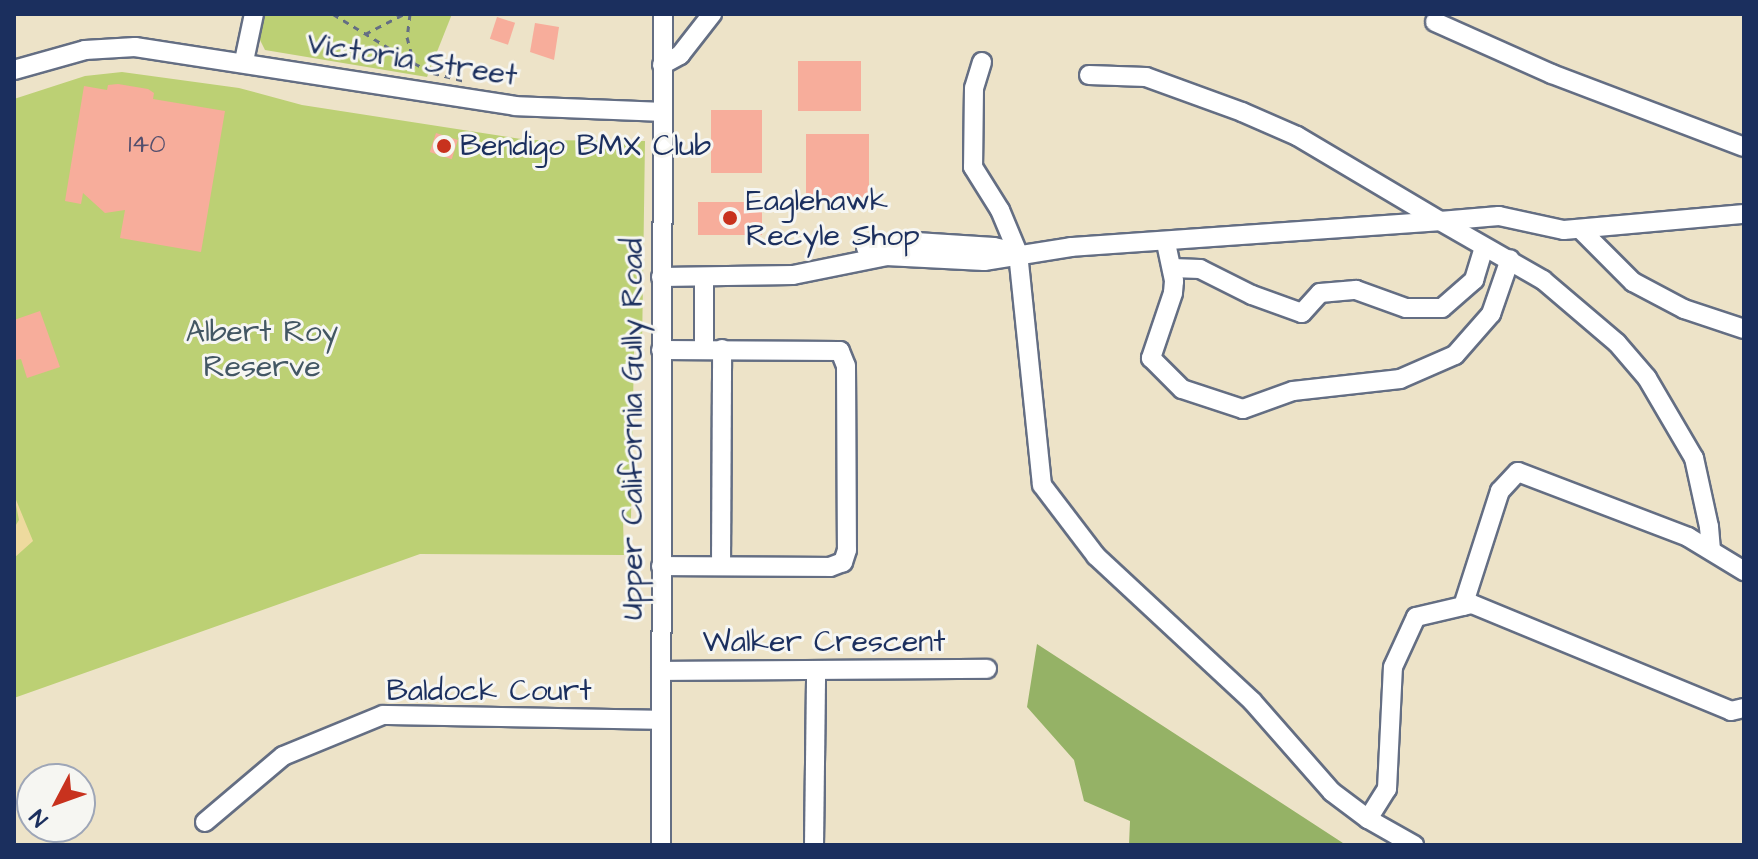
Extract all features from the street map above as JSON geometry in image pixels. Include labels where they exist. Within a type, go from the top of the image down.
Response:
[{"type":"street","points":[[244,61],[254,14]]},
{"type":"street","name":"Upper California Gully Road","points":[[661,845],[663,14]]},
{"type":"street","points":[[662,65],[680,55],[712,14]]},
{"type":"street","points":[[1435,22],[1552,74],[1744,147]]},
{"type":"street","name":"Victoria Street","points":[[14,70],[62,55],[109,48],[165,49],[515,106],[662,112]]},
{"type":"street","points":[[982,62],[974,88],[973,167],[1000,210],[1018,253],[1042,485],[1096,556],[1252,701],[1332,792],[1368,819],[1414,845]]},
{"type":"street","points":[[1089,75],[1146,77],[1297,136],[1543,280],[1617,343],[1647,378],[1694,458],[1711,550]]},
{"type":"street","points":[[661,277],[773,276],[892,243],[967,244],[1018,253],[1166,243],[1317,227],[1499,216],[1564,230],[1744,214]]},
{"type":"street","points":[[1580,229],[1633,282],[1684,309],[1744,329]]},
{"type":"street","points":[[1166,243],[1174,281],[1169,313],[1151,358],[1182,389],[1243,409],[1293,391],[1400,379],[1455,355],[1491,314],[1510,259]]},
{"type":"street","points":[[1172,268],[1200,269],[1252,295],[1302,313],[1320,293],[1356,290],[1406,308],[1442,308],[1474,280],[1484,247]]},
{"type":"street","points":[[704,278],[713,349],[721,566]]},
{"type":"street","points":[[661,350],[830,348],[843,355],[846,366],[847,550],[843,562],[830,567],[661,566]]},
{"type":"street","points":[[1463,606],[1500,491],[1518,472],[1688,537],[1744,571]]},
{"type":"street","points":[[1368,819],[1387,789],[1393,667],[1416,617],[1472,604],[1731,711],[1744,708]]},
{"type":"street","name":"Walker Crescent","points":[[661,671],[987,669]]},
{"type":"street","points":[[814,845],[816,670]]},
{"type":"street","name":"Baldock Court","points":[[205,822],[283,756],[383,715],[661,720]]},
{"type":"path","points":[[333,14],[363,35],[433,73],[466,81]]},
{"type":"path","points":[[363,35],[407,14],[407,37],[414,63]]},
{"type":"green space","points":[[265,14],[452,14],[427,77],[265,50],[259,38]]},
{"type":"green space","name":"Albert Roy Reserve","points":[[122,72],[239,88],[302,105],[528,140],[645,141],[642,349],[634,350],[631,519],[623,519],[624,555],[420,554],[14,698],[14,99],[85,76]]},
{"type":"green space","points":[[1037,644],[1346,845],[1129,845],[1130,821],[1084,801],[1074,760],[1027,707]]},
{"type":"sand","points":[[14,495],[33,541],[14,558],[14,528],[19,520]]},
{"type":"building","points":[[497,17],[515,23],[508,45],[490,39]]},
{"type":"building","points":[[535,23],[559,27],[554,60],[530,52]]},
{"type":"building","points":[[798,61],[861,61],[861,111],[798,111]]},
{"type":"building","points":[[108,85],[148,89],[154,93],[153,99],[225,111],[201,252],[120,238],[125,210],[105,213],[83,193],[81,204],[65,201],[84,86],[107,90]]},
{"type":"building","points":[[711,110],[762,110],[762,173],[711,173]]},
{"type":"building","name":"Bendigo BMX Club","points":[[436,133],[458,140],[452,159],[430,152]]},
{"type":"building","points":[[806,134],[869,134],[869,198],[806,198]]},
{"type":"building","points":[[698,202],[762,202],[762,235],[698,235]]},
{"type":"building","points":[[40,311],[60,367],[27,378],[21,359],[16,360],[14,354],[14,320]]},
{"type":"place","name":"Bendigo BMX Club","points":[[444,146]]},
{"type":"place","name":"Eaglehawk Recyle Shop","points":[[730,218]]}]
